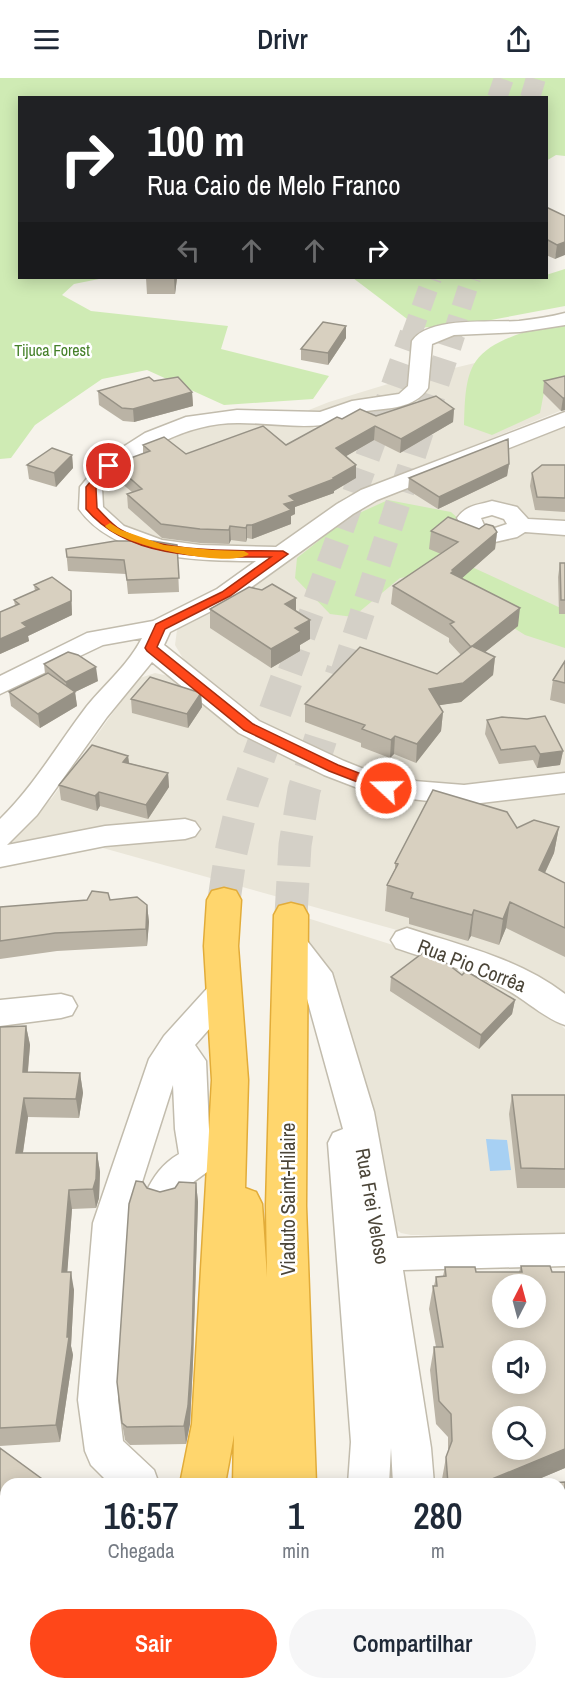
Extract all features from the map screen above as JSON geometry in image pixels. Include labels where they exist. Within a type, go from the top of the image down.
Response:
[{"type":"highway","points":[[203,1478],[214,1424],[230,1080],[221,946],[224,900]]},
{"type":"highway","name":"Viaduto Saint-Hilaire","points":[[291,928],[286,1206],[293,1467]]},
{"type":"highway","name":"Viaduto Saint-Hilaire","points":[[230,1080],[242,1199],[256,1414],[256,1478]]},
{"type":"street","points":[[283,554],[213,554],[162,548],[117,532],[91,509],[91,487],[109,466],[153,438],[194,422],[237,416],[323,419],[352,407],[405,399],[418,388],[422,341],[433,333],[459,329],[543,324],[565,319]]},
{"type":"street","points":[[0,837],[21,817],[155,638],[226,594],[369,495],[565,418]]},
{"type":"street","points":[[519,525],[565,528]]},
{"type":"street","points":[[0,686],[96,639],[155,638],[249,727],[334,768],[386,788],[464,795],[565,783]]},
{"type":"street","points":[[0,857],[105,836],[185,828]]},
{"type":"street","name":"Rua Frei Veloso","points":[[291,928],[316,973],[357,1112],[382,1256],[414,1478]]},
{"type":"street","name":"Rua Pio Corrêa","points":[[407,940],[457,956],[515,979],[536,990],[565,1012]]},
{"type":"street","points":[[133,1478],[105,1451],[100,1431],[98,1400],[111,1223],[166,1059],[176,1044],[223,992]]},
{"type":"street","points":[[0,1013],[61,1006]]},
{"type":"street","points":[[176,1044],[189,1061],[176,1166]]},
{"type":"street","points":[[357,1112],[347,1120],[343,1129],[372,1442],[369,1478]]},
{"type":"street","points":[[382,1256],[413,1252],[565,1250]]},
{"type":"shaded area","points":[[520,352],[565,409],[347,496],[277,545],[260,549],[161,542],[125,527],[99,505],[100,484],[142,451],[182,432],[213,424],[241,422],[309,426],[323,430],[328,411],[312,411],[305,414],[309,410],[388,384]]},
{"type":"shaded area","points":[[565,421],[565,523],[530,520],[506,506],[464,526],[565,534],[565,778],[502,788],[378,779],[242,714],[194,677],[175,645],[177,630],[186,619],[359,502]]},
{"type":"shaded area","points":[[155,673],[178,678],[398,796],[565,788],[565,1006],[404,932],[103,848],[1,847],[52,798],[137,679]]},
{"type":"shaded area","points":[[304,917],[482,973],[553,1017],[565,1029],[565,1235],[411,1235],[401,1233],[393,1227],[310,960]]},
{"type":"green space","name":"Tijuca Forest","points":[[0,78],[565,78],[565,156],[556,155],[548,160],[548,96],[18,96],[18,279],[99,279],[74,284],[62,295],[91,311],[228,326],[221,349],[329,376],[313,399],[224,405],[147,370],[102,379],[35,425],[11,458],[0,459]]},
{"type":"green space","points":[[565,269],[565,306],[475,323],[419,328],[354,279],[548,279],[548,274]]},
{"type":"green space","points":[[565,322],[565,386],[545,387],[540,413],[492,435],[464,425],[469,375],[476,361],[493,346],[505,340],[542,327]]},
{"type":"green space","points":[[388,500],[451,512],[463,523],[448,556],[565,610],[565,648],[525,635],[459,593],[420,575],[400,578],[353,617],[330,614],[295,578],[297,558],[346,519]]},
{"type":"water","points":[[486,1139],[507,1140],[511,1170],[490,1171]]},
{"type":"building","points":[[548,208],[565,216],[565,242],[557,245],[548,240]]},
{"type":"building","points":[[323,322],[346,326],[328,353],[301,349]]},
{"type":"building","points":[[565,376],[565,398],[563,398],[544,381]]},
{"type":"building","points":[[149,377],[154,381],[178,377],[192,392],[133,409],[122,408],[98,391]]},
{"type":"building","points":[[436,396],[454,409],[401,439],[375,426],[336,448],[356,465],[334,479],[289,496],[295,501],[284,504],[291,510],[247,525],[246,528],[230,526],[229,530],[200,529],[161,524],[127,494],[142,489],[114,464],[150,451],[143,445],[164,437],[186,454],[263,426],[286,445],[337,417],[342,419],[360,409],[376,416]]},
{"type":"building","points":[[508,439],[509,464],[439,497],[409,478]]},
{"type":"building","points":[[52,448],[72,455],[54,473],[27,465]]},
{"type":"building","points":[[542,465],[565,465],[565,498],[537,497],[532,473]]},
{"type":"building","points":[[448,517],[479,529],[486,524],[493,526],[497,532],[451,573],[520,608],[471,647],[450,624],[454,622],[393,586],[458,542],[431,531]]},
{"type":"building","points":[[115,541],[153,541],[177,545],[179,578],[127,580],[124,560],[67,557],[66,549]]},
{"type":"building","points":[[560,563],[565,563],[565,600],[561,600]]},
{"type":"building","points":[[52,577],[71,591],[71,601],[22,623],[27,627],[0,639],[0,612],[19,604],[14,600],[39,589],[34,585]]},
{"type":"building","points":[[272,584],[296,598],[285,604],[310,620],[295,628],[301,632],[271,649],[210,609],[249,587],[262,590]]},
{"type":"building","points":[[472,646],[495,657],[463,683],[429,689],[443,712],[417,744],[395,736],[391,740],[362,729],[365,725],[305,704],[360,647],[437,674]]},
{"type":"building","points":[[68,652],[78,655],[96,667],[66,682],[44,664]]},
{"type":"building","points":[[565,661],[565,683],[553,680]]},
{"type":"building","points":[[48,673],[75,692],[38,714],[9,692]]},
{"type":"building","points":[[150,677],[201,693],[187,714],[131,699]]},
{"type":"building","points":[[545,716],[563,751],[540,754],[535,746],[501,750],[487,720],[502,717],[527,719]]},
{"type":"building","points":[[92,745],[128,756],[123,762],[168,773],[146,805],[99,792],[95,796],[59,785]]},
{"type":"building","points":[[433,790],[507,812],[517,828],[534,820],[559,827],[539,870],[565,883],[565,928],[510,902],[503,919],[474,910],[472,915],[411,898],[413,893],[387,885],[398,864],[395,863]]},
{"type":"building","points":[[92,891],[108,893],[110,900],[137,897],[147,905],[146,929],[55,933],[0,941],[0,907],[87,900]]},
{"type":"building","points":[[428,949],[462,975],[466,971],[515,1000],[481,1035],[391,977]]},
{"type":"building","points":[[26,1026],[23,1072],[80,1073],[76,1099],[24,1098],[16,1153],[97,1153],[96,1179],[93,1189],[69,1190],[62,1272],[71,1272],[67,1337],[69,1337],[56,1425],[0,1428],[0,1027]]},
{"type":"building","points":[[512,1095],[565,1095],[565,1169],[521,1168]]},
{"type":"building","points":[[136,1181],[143,1182],[147,1188],[160,1192],[175,1188],[179,1182],[196,1183],[192,1344],[188,1406],[184,1426],[127,1427],[122,1423],[117,1382],[129,1204]]},
{"type":"building","points":[[521,1266],[550,1266],[552,1272],[565,1272],[565,1449],[546,1457],[546,1406],[492,1406],[492,1460],[538,1460],[495,1478],[448,1478],[446,1457],[452,1441],[451,1414],[439,1401],[434,1347],[443,1347],[433,1286],[437,1286],[436,1277],[446,1276],[445,1267],[475,1267],[476,1272],[522,1272]]},
{"type":"building","points":[[0,1448],[41,1478],[0,1478]]},
{"type":"tunnel","points":[[498,96],[504,78]]},
{"type":"tunnel","points":[[531,96],[536,78]]},
{"type":"tunnel","points":[[411,336],[432,279]]},
{"type":"tunnel","points":[[452,336],[471,279]]},
{"type":"tunnel","points":[[290,672],[412,334]]},
{"type":"tunnel","points":[[343,672],[453,334]]},
{"type":"tunnel","points":[[224,900],[231,852],[243,801],[290,670]]},
{"type":"tunnel","points":[[291,915],[295,845],[304,790],[343,670]]},
{"type":"slow traffic","points":[[110,526],[117,532],[162,548],[213,554],[244,554]]},
{"type":"route","points":[[109,466],[91,487],[91,509],[117,532],[162,548],[213,554],[283,554],[226,594],[160,627],[151,648],[249,727],[334,768],[386,788]]}]
